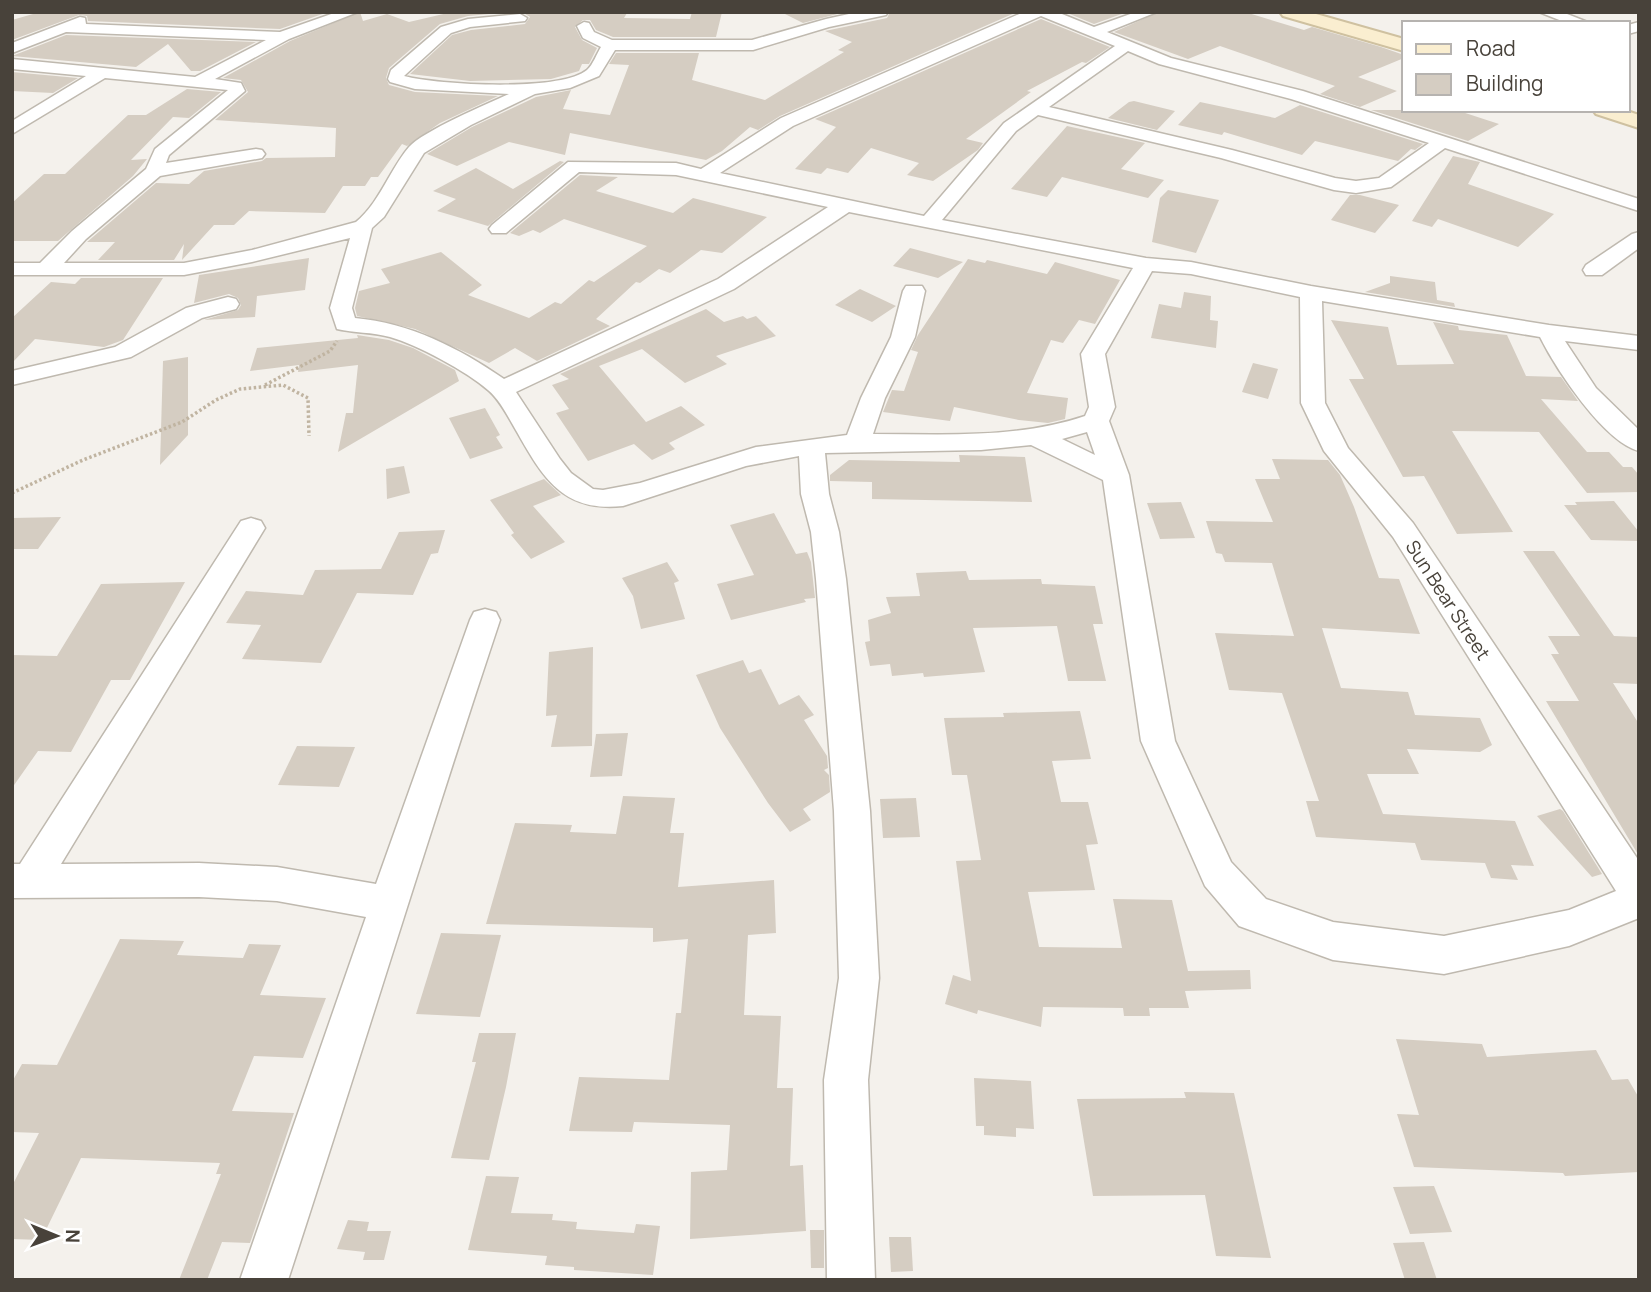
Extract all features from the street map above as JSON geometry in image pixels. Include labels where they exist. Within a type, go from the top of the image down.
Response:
[{"type":"main road","points":[[1289,12],[1402,44]]},
{"type":"main road","points":[[1609,112],[1639,122]]},
{"type":"street","points":[[12,48],[62,27],[116,12]]},
{"type":"street","points":[[200,81],[288,35],[351,12]]},
{"type":"street","points":[[809,12],[826,23]]},
{"type":"street","points":[[584,26],[588,35],[610,45],[754,45],[826,23],[881,12]]},
{"type":"street","points":[[706,174],[787,122],[1037,12]]},
{"type":"street","points":[[1044,12],[1124,47],[1165,61],[1297,95],[1639,205]]},
{"type":"street","points":[[1094,32],[1150,12]]},
{"type":"street","points":[[1546,12],[1576,21]]},
{"type":"street","points":[[520,18],[468,23],[446,30],[397,73],[396,79],[415,84],[531,90],[564,85],[593,73],[610,45]]},
{"type":"street","points":[[62,27],[288,35]]},
{"type":"street","points":[[929,223],[1010,127],[1124,47]]},
{"type":"street","points":[[12,64],[235,86],[237,91],[161,153],[155,171]]},
{"type":"street","points":[[12,129],[100,74]]},
{"type":"street","points":[[12,269],[184,269],[252,257],[363,226],[374,217],[416,149],[465,121],[531,90]]},
{"type":"street","points":[[1035,109],[1226,154],[1334,184],[1356,187],[1384,183],[1442,142]]},
{"type":"street","points":[[47,268],[79,236],[155,171],[256,154]]},
{"type":"street","points":[[499,229],[575,166],[676,169],[929,223],[1146,264],[1191,268],[1311,293],[1549,332],[1639,342]]},
{"type":"street","points":[[502,389],[726,284],[754,269],[827,214],[847,205]]},
{"type":"street","points":[[363,226],[341,308],[345,324],[385,327],[429,343],[502,389],[538,448],[573,489],[589,498],[633,494],[753,455],[858,442],[993,441],[1072,431],[1097,421]]},
{"type":"street","points":[[1594,270],[1639,238]]},
{"type":"street","points":[[1146,264],[1093,354],[1102,407],[1097,421],[1116,475],[1158,741],[1218,874],[1252,913],[1333,941],[1444,955],[1569,928],[1639,900]]},
{"type":"street","points":[[858,442],[873,398],[903,337],[914,290]]},
{"type":"street","name":"Sun Bear Street","points":[[1311,293],[1313,403],[1337,451],[1403,530],[1639,894]]},
{"type":"street","points":[[12,378],[123,352],[194,313],[228,304]]},
{"type":"street","points":[[1549,332],[1560,357],[1586,390],[1620,429],[1639,443]]},
{"type":"street","points":[[1032,435],[1116,475]]},
{"type":"street","points":[[811,447],[815,494],[825,532],[832,591],[852,811],[859,978],[846,1080],[851,1280]]},
{"type":"street","points":[[21,881],[251,528]]},
{"type":"street","points":[[264,1280],[485,620]]},
{"type":"street","points":[[21,881],[199,880],[264,883],[389,904]]},
{"type":"path","points":[[265,386],[330,351],[345,324]]},
{"type":"path","points":[[12,493],[83,460],[183,422],[228,394],[265,386],[283,386],[308,398],[309,436]]},
{"type":"building","points":[[40,12],[328,12],[280,29],[88,21],[87,16],[79,15],[12,40],[12,20]]},
{"type":"building","points":[[360,12],[363,21],[387,14],[409,22],[452,12],[511,12],[468,16],[440,24],[389,68],[386,78],[389,85],[415,92],[498,96],[440,123],[407,146],[402,144],[378,177],[371,177],[365,186],[343,186],[325,213],[249,211],[234,225],[214,225],[182,260],[184,244],[174,260],[98,260],[115,242],[87,242],[156,183],[189,184],[204,171],[262,161],[266,158],[335,157],[336,128],[215,120],[248,92],[241,80],[223,78],[290,41]]},
{"type":"building","points":[[522,12],[627,13],[624,18],[690,19],[692,12],[722,12],[716,37],[613,37],[596,30],[590,20],[583,20],[575,27],[582,40],[597,48],[589,64],[582,64],[579,71],[551,79],[470,81],[410,74],[452,35],[471,30],[525,24],[530,17]]},
{"type":"building","points":[[781,12],[845,12],[803,23]]},
{"type":"building","points":[[890,12],[1017,12],[780,116],[758,130],[750,127],[722,151],[706,160],[570,133],[565,155],[509,142],[457,166],[427,154],[472,127],[536,97],[571,90],[563,109],[610,115],[629,65],[609,64],[616,53],[699,53],[692,80],[765,100],[844,52],[838,50],[852,42],[825,31],[887,18]]},
{"type":"building","points":[[1065,12],[1127,12],[1094,24]]},
{"type":"building","points":[[1159,12],[1245,12],[1304,30],[1312,27],[1381,47],[1402,54],[1402,59],[1358,77],[1397,91],[1360,107],[1320,94],[1335,86],[1220,46],[1188,59],[1114,32]]},
{"type":"building","points":[[1041,19],[1110,47],[1086,63],[1082,62],[1027,91],[1031,92],[966,139],[983,143],[978,150],[933,181],[907,175],[919,163],[871,148],[848,173],[827,168],[821,174],[795,169],[836,127],[815,119]]},
{"type":"building","points":[[66,35],[256,42],[200,71],[191,71],[168,44],[136,67],[12,56]]},
{"type":"building","points":[[12,72],[78,78],[53,93],[12,91]]},
{"type":"building","points":[[187,89],[221,92],[189,118],[173,117],[131,160],[147,159],[133,176],[58,241],[12,241],[12,203],[44,174],[65,174],[128,115],[146,115]]},
{"type":"building","points":[[1134,101],[1175,111],[1157,130],[1108,118]]},
{"type":"building","points":[[1200,102],[1275,118],[1300,105],[1423,144],[1415,150],[1411,149],[1398,161],[1315,141],[1302,155],[1224,132],[1222,135],[1178,125]]},
{"type":"building","points":[[1371,110],[1462,112],[1499,124],[1468,141]]},
{"type":"building","points":[[1067,126],[1145,143],[1121,169],[1164,180],[1148,198],[1062,177],[1047,197],[1011,189]]},
{"type":"building","points":[[1453,156],[1480,162],[1468,184],[1554,214],[1518,247],[1438,219],[1432,227],[1412,221]]},
{"type":"building","points":[[560,161],[564,162],[488,226],[437,211],[456,199],[433,191],[476,168],[513,189]]},
{"type":"building","points":[[580,175],[618,177],[596,191],[673,213],[693,198],[767,217],[722,253],[701,250],[670,273],[659,269],[640,283],[636,282],[596,319],[610,326],[537,361],[515,348],[489,363],[415,329],[357,316],[355,308],[359,291],[390,283],[381,269],[441,252],[482,285],[468,295],[529,318],[555,302],[561,304],[589,280],[594,282],[647,246],[564,219],[540,233],[533,230],[519,236],[510,233]]},
{"type":"building","points":[[1168,190],[1219,200],[1196,253],[1152,242],[1160,198]]},
{"type":"building","points":[[1350,195],[1399,205],[1375,233],[1331,220]]},
{"type":"building","points":[[910,248],[963,262],[938,278],[893,266]]},
{"type":"building","points":[[309,258],[305,290],[257,296],[255,317],[204,320],[238,310],[241,305],[238,298],[229,294],[194,303],[199,275]]},
{"type":"building","points":[[968,259],[985,263],[987,260],[1047,274],[1055,262],[1120,280],[1095,324],[1079,320],[1063,343],[1051,340],[1027,393],[1068,398],[1065,419],[1048,423],[1019,420],[954,407],[950,421],[883,412],[892,390],[904,391],[918,352],[911,350],[918,335]]},
{"type":"building","points":[[1390,276],[1435,282],[1437,300],[1454,303],[1455,307],[1365,292],[1390,283]]},
{"type":"building","points":[[81,278],[163,278],[123,340],[104,347],[35,339],[12,363],[12,318],[51,282],[75,284]]},
{"type":"building","points":[[860,289],[896,306],[872,322],[835,305]]},
{"type":"building","points":[[1184,292],[1211,296],[1210,320],[1218,321],[1216,348],[1151,338],[1159,304],[1181,308]]},
{"type":"building","points":[[706,309],[724,322],[743,316],[747,319],[756,316],[776,336],[716,356],[727,364],[685,383],[642,349],[599,366],[646,422],[681,406],[705,425],[669,443],[675,449],[652,460],[634,444],[588,461],[556,413],[569,409],[552,385],[569,379],[560,374]]},
{"type":"building","points":[[1331,320],[1388,327],[1397,365],[1454,364],[1433,322],[1458,326],[1459,330],[1507,335],[1526,376],[1561,377],[1578,401],[1541,399],[1587,452],[1609,452],[1623,467],[1632,467],[1639,475],[1639,492],[1587,493],[1539,432],[1452,431],[1513,532],[1457,534],[1424,476],[1403,477],[1349,379],[1364,379]]},
{"type":"building","points":[[357,335],[389,340],[413,348],[455,370],[459,381],[338,452],[346,413],[353,413],[358,365],[298,372],[299,365],[250,371],[257,348],[358,338]]},
{"type":"building","points":[[188,357],[188,435],[160,465],[163,361]]},
{"type":"building","points":[[1253,363],[1278,369],[1268,399],[1242,392]]},
{"type":"building","points":[[485,408],[500,435],[496,437],[503,448],[470,459],[449,418]]},
{"type":"building","points":[[959,455],[1025,457],[1032,502],[872,499],[872,482],[830,481],[830,475],[849,460],[960,462]]},
{"type":"building","points":[[1272,459],[1328,460],[1340,475],[1354,507],[1379,578],[1399,579],[1420,634],[1322,628],[1341,688],[1408,692],[1415,715],[1480,718],[1492,745],[1480,752],[1407,749],[1419,774],[1367,774],[1383,814],[1515,821],[1534,866],[1511,865],[1518,880],[1491,878],[1485,863],[1421,860],[1415,843],[1316,837],[1306,801],[1319,801],[1282,693],[1229,690],[1215,633],[1294,636],[1272,563],[1225,562],[1222,554],[1216,553],[1206,521],[1273,522],[1255,479],[1280,479]]},
{"type":"building","points":[[404,466],[410,493],[387,499],[386,469]]},
{"type":"building","points":[[544,479],[561,495],[533,506],[565,542],[531,559],[511,535],[514,533],[490,500]]},
{"type":"building","points":[[1614,501],[1639,532],[1639,541],[1591,540],[1564,505],[1577,505],[1575,502]]},
{"type":"building","points":[[1181,502],[1195,538],[1160,539],[1147,503]]},
{"type":"building","points":[[774,513],[796,554],[807,552],[811,562],[815,598],[731,620],[717,584],[754,575],[730,525]]},
{"type":"building","points":[[61,517],[38,549],[12,549],[12,518]]},
{"type":"building","points":[[445,530],[438,553],[431,554],[413,595],[357,593],[321,663],[242,659],[261,625],[226,623],[246,591],[303,595],[315,570],[381,569],[399,532]]},
{"type":"building","points":[[1523,551],[1554,551],[1614,636],[1639,637],[1639,684],[1613,683],[1639,724],[1639,856],[1546,701],[1579,701],[1551,654],[1559,654],[1548,636],[1580,636]]},
{"type":"building","points":[[667,562],[679,581],[674,583],[685,619],[641,629],[633,596],[622,578]]},
{"type":"building","points":[[966,571],[969,580],[1041,579],[1042,584],[1095,586],[1103,624],[1093,624],[1106,681],[1068,681],[1057,626],[973,628],[985,672],[924,677],[923,673],[892,676],[890,664],[870,666],[865,642],[870,641],[868,620],[891,613],[886,597],[920,596],[916,573]]},
{"type":"building","points":[[185,582],[130,680],[111,680],[71,752],[38,751],[12,788],[12,655],[57,656],[101,584]]},
{"type":"building","points":[[593,647],[592,746],[551,747],[557,715],[546,716],[549,652]]},
{"type":"building","points":[[743,660],[749,673],[761,669],[779,705],[799,695],[814,715],[804,720],[827,756],[828,768],[824,770],[829,775],[830,792],[803,809],[811,820],[790,832],[720,728],[696,675]]},
{"type":"building","points":[[1080,711],[1091,759],[1052,761],[1061,802],[1088,802],[1098,844],[1086,845],[1095,890],[1028,892],[1039,947],[1122,948],[1113,899],[1172,900],[1188,971],[1250,970],[1251,989],[1185,991],[1189,1008],[1149,1008],[1150,1016],[1124,1016],[1123,1008],[1043,1007],[1041,1027],[978,1010],[977,1014],[945,1004],[953,975],[971,981],[956,861],[981,860],[967,775],[952,775],[944,718]]},
{"type":"building","points":[[628,733],[622,776],[590,777],[596,734]]},
{"type":"building","points":[[297,746],[355,747],[339,787],[278,785]]},
{"type":"building","points":[[623,796],[675,798],[670,833],[684,833],[678,887],[774,880],[776,933],[748,935],[744,1015],[781,1016],[777,1088],[793,1088],[790,1166],[803,1165],[806,1231],[690,1239],[691,1172],[727,1170],[730,1125],[634,1122],[632,1132],[569,1131],[579,1077],[669,1080],[676,1013],[681,1013],[688,939],[653,942],[653,928],[486,924],[515,823],[572,825],[570,832],[616,834]]},
{"type":"building","points":[[916,798],[920,837],[883,838],[880,799]]},
{"type":"building","points":[[1560,809],[1602,874],[1592,877],[1537,816]]},
{"type":"building","points":[[441,933],[501,935],[480,1017],[416,1014]]},
{"type":"building","points":[[120,939],[184,941],[177,955],[243,958],[249,944],[281,945],[260,995],[326,998],[303,1058],[254,1056],[232,1111],[294,1113],[250,1243],[222,1242],[207,1280],[179,1280],[221,1174],[216,1174],[220,1163],[81,1158],[41,1240],[12,1239],[12,1186],[39,1133],[12,1132],[12,1082],[22,1064],[57,1065]]},
{"type":"building","points":[[479,1033],[516,1033],[506,1087],[489,1160],[451,1158],[476,1062],[472,1062]]},
{"type":"building","points":[[1396,1039],[1482,1044],[1487,1057],[1596,1050],[1612,1080],[1628,1079],[1639,1098],[1639,1172],[1565,1176],[1563,1173],[1414,1167],[1397,1114],[1419,1115]]},
{"type":"building","points":[[974,1078],[1031,1081],[1034,1129],[1016,1128],[1016,1137],[984,1135],[984,1126],[976,1126]]},
{"type":"building","points":[[1184,1092],[1234,1093],[1271,1258],[1216,1256],[1205,1195],[1093,1196],[1077,1099],[1186,1098]]},
{"type":"building","points":[[486,1176],[519,1177],[511,1213],[553,1214],[552,1220],[577,1222],[576,1229],[634,1233],[636,1224],[660,1226],[653,1275],[574,1270],[574,1267],[545,1265],[547,1256],[468,1250]]},
{"type":"building","points":[[1434,1186],[1452,1232],[1410,1234],[1393,1187]]},
{"type":"building","points":[[348,1220],[369,1222],[367,1231],[391,1231],[384,1260],[363,1260],[365,1252],[337,1249]]},
{"type":"building","points":[[810,1230],[824,1230],[824,1268],[811,1268]]},
{"type":"building","points":[[889,1237],[911,1237],[913,1271],[891,1272]]},
{"type":"building","points":[[1424,1242],[1437,1280],[1405,1280],[1393,1243]]}]
